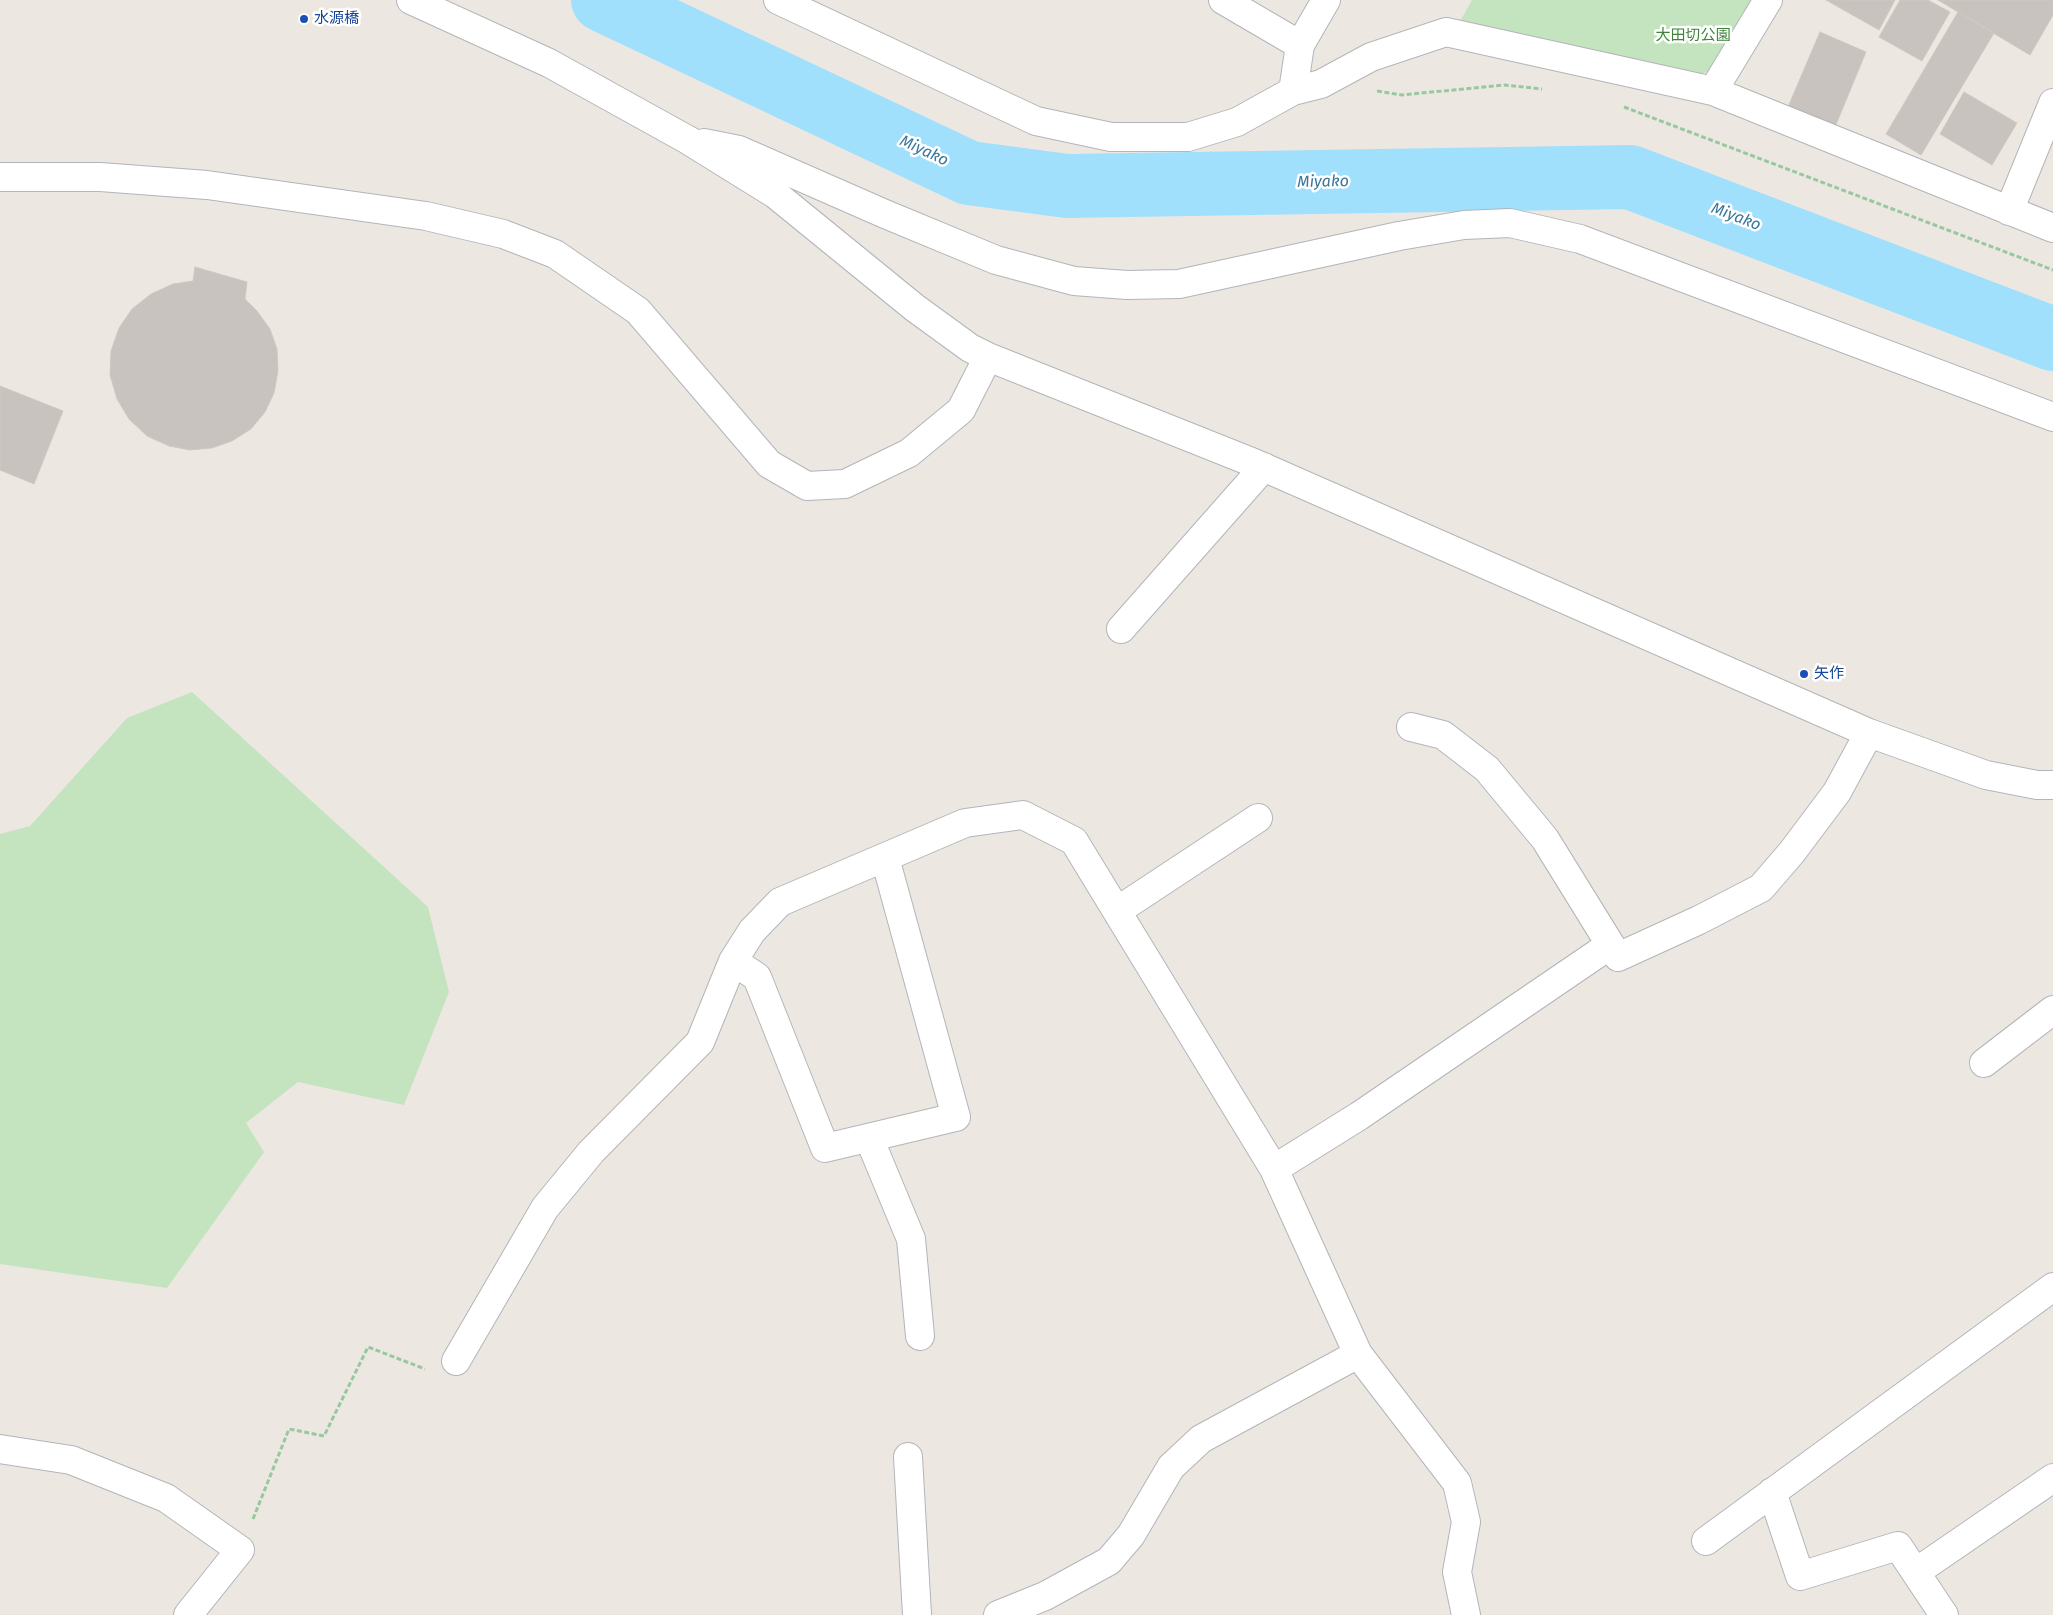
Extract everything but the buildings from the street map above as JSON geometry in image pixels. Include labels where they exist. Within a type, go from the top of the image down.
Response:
[{"type":"street","points":[[411,0],[549,63],[688,140],[775,194],[915,308],[970,348],[988,357],[1264,467],[1869,733],[1986,775],[2048,791]]},
{"type":"street","points":[[778,0],[1036,120],[1111,137],[1188,137],[1237,122],[1293,91],[1320,84],[1371,57],[1446,32],[1713,91],[2009,212],[2053,228]]},
{"type":"street","points":[[1223,0],[1300,45]]},
{"type":"street","points":[[1293,91],[1300,45],[1326,0]]},
{"type":"street","points":[[1713,91],[1768,0]]},
{"type":"street","points":[[2009,212],[2053,103]]},
{"type":"street","points":[[688,140],[739,150],[996,260],[1074,281],[1127,285],[1179,284],[1398,236],[1464,224],[1510,223],[1580,239],[2053,417]]},
{"type":"street","points":[[0,176],[100,177],[207,184],[426,216],[503,234],[556,254],[638,311],[770,464],[807,486],[845,484],[909,453],[960,410],[988,357]]},
{"type":"street","points":[[1122,629],[1264,467]]},
{"type":"street","points":[[1411,727],[1444,735],[1487,769],[1545,839],[1618,957],[1699,920],[1761,888],[1792,852],[1837,792],[1869,733]]},
{"type":"street","points":[[456,1361],[545,1208],[591,1152],[700,1042],[733,961],[752,931],[780,902],[965,823],[1023,815],[1074,841],[1274,1169],[1358,1354],[1457,1483],[1466,1522],[1457,1572],[1466,1615]]},
{"type":"street","points":[[1117,910],[1258,818]]},
{"type":"street","points":[[733,961],[757,977],[825,1148],[956,1117],[885,858]]},
{"type":"street","points":[[1274,1169],[1360,1116],[1610,945]]},
{"type":"street","points":[[1984,1063],[2053,1010]]},
{"type":"street","points":[[869,1138],[911,1239],[920,1336]]},
{"type":"street","points":[[1706,1541],[2053,1287]]},
{"type":"street","points":[[998,1615],[1044,1596],[1108,1561],[1131,1535],[1170,1467],[1201,1439],[1358,1354]]},
{"type":"street","points":[[0,1448],[71,1460],[166,1498],[240,1550],[188,1615]]},
{"type":"street","points":[[908,1457],[917,1615]]},
{"type":"street","points":[[1916,1572],[2053,1478]]},
{"type":"street","points":[[1772,1492],[1800,1576],[1898,1546],[1944,1615]]},
{"type":"path","points":[[1375,91],[1402,95],[1504,86],[1546,89]]},
{"type":"path","points":[[1623,106],[2053,270]]},
{"type":"path","points":[[240,1550],[289,1429],[324,1436],[368,1347],[442,1376],[456,1361]]},
{"type":"green space","name":"大田切公園","points":[[1472,0],[1757,0],[1717,68],[1698,75],[1458,25]]},
{"type":"green space","points":[[192,692],[428,907],[449,992],[404,1105],[298,1082],[246,1123],[264,1152],[167,1288],[0,1264],[0,834],[30,826],[127,718]]},
{"type":"waterway","name":"Miyako","points":[[603,0],[969,173],[1067,186],[1630,177],[2053,339]]},
{"type":"place","name":"水源橋","points":[[304,19]]},
{"type":"place","name":"矢作","points":[[1804,674]]}]
